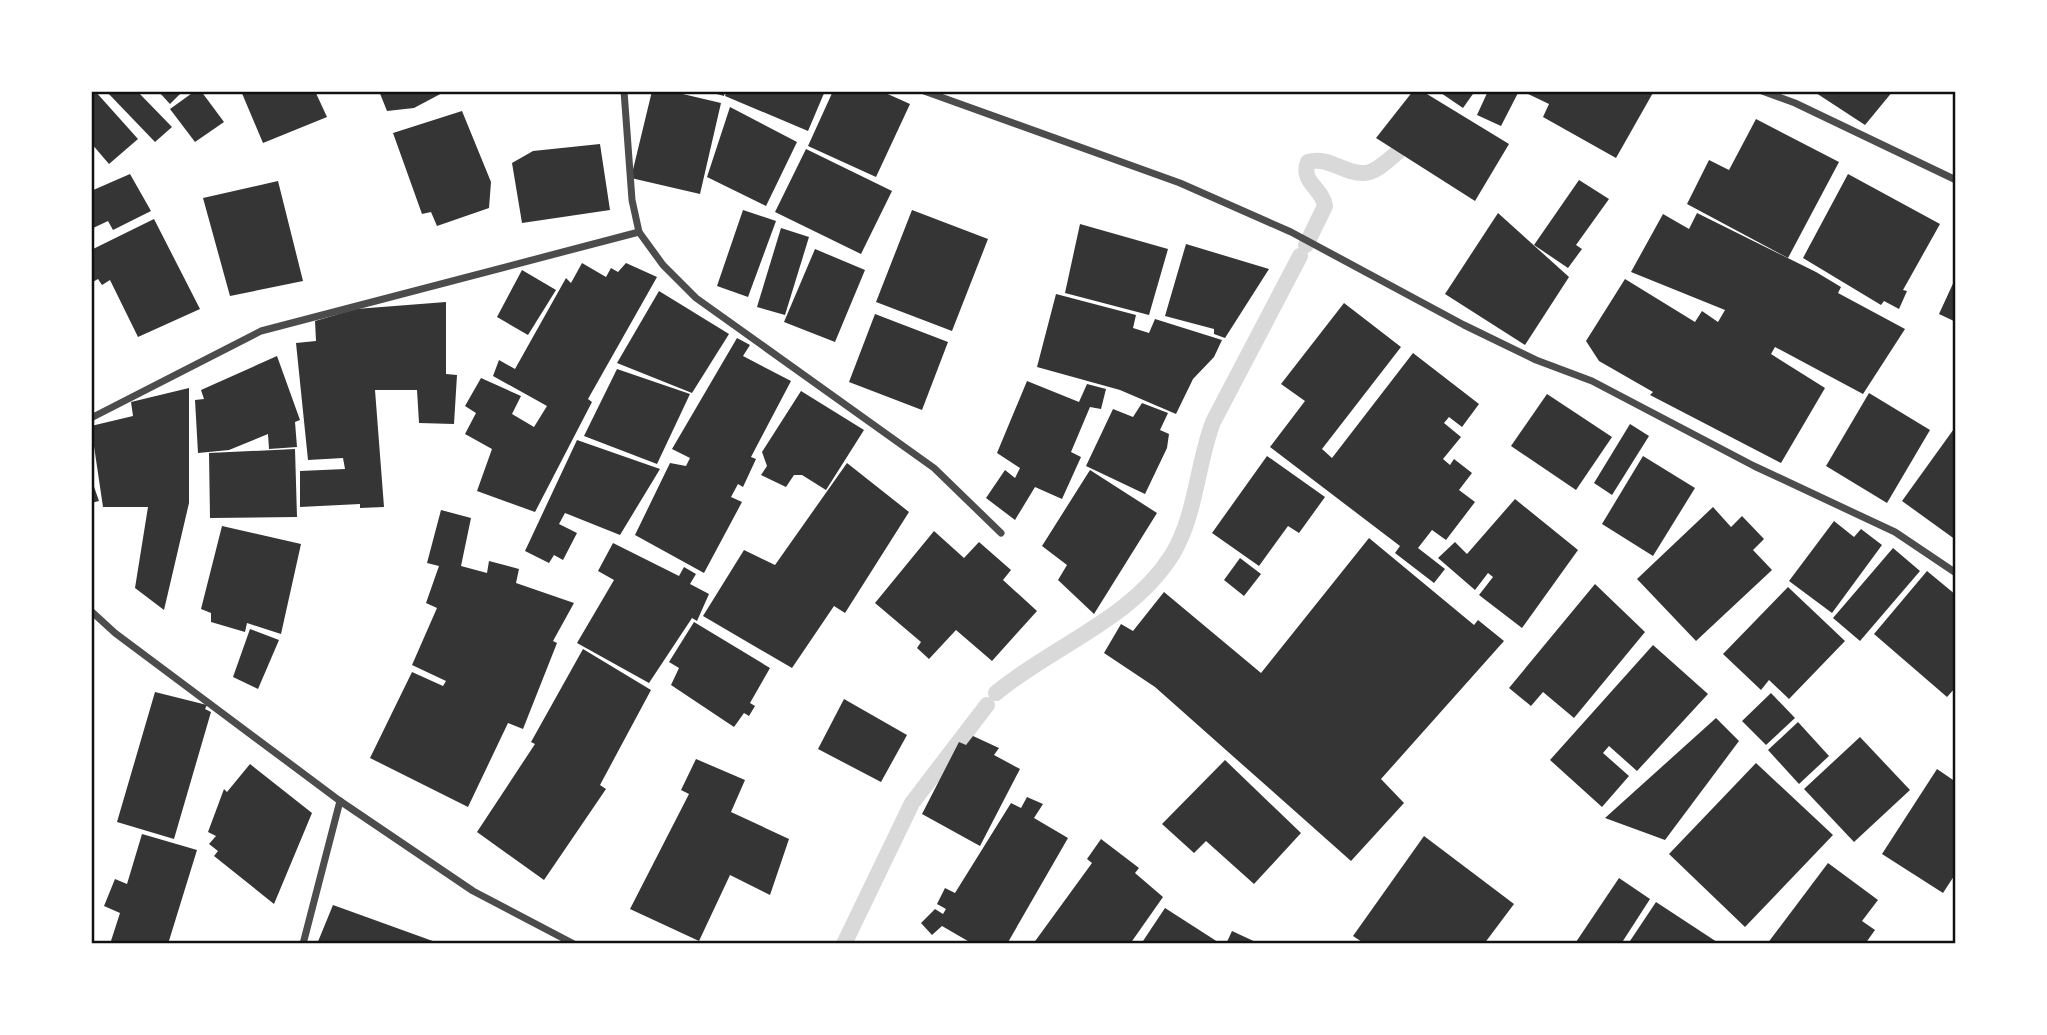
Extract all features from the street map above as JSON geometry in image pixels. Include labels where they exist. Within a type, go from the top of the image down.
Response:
[{"type":"street","points":[[624,91],[632,200],[639,232],[663,265],[696,298],[934,468],[1001,533]]},
{"type":"street","points":[[924,91],[1180,183],[1291,232],[1464,325],[1536,360],[1592,381],[1754,466],[1895,532],[1956,573]]},
{"type":"street","points":[[1762,91],[1794,103],[1956,180]]},
{"type":"street","points":[[91,418],[261,331],[639,232]]},
{"type":"street","points":[[91,611],[115,633],[340,801],[473,891],[574,944]]},
{"type":"street","points":[[303,944],[340,801]]},
{"type":"building","points":[[91,91],[95,91],[138,139],[109,164],[91,143]]},
{"type":"building","points":[[106,91],[137,91],[172,127],[155,142]]},
{"type":"building","points":[[158,91],[183,91],[170,104]]},
{"type":"building","points":[[195,91],[201,91],[224,122],[195,142],[170,109]]},
{"type":"building","points":[[241,91],[315,91],[327,117],[263,143]]},
{"type":"building","points":[[379,91],[446,91],[414,108],[387,111]]},
{"type":"building","points":[[652,91],[670,91],[721,103],[700,194],[631,178]]},
{"type":"building","points":[[706,91],[725,91],[724,96]]},
{"type":"building","points":[[727,91],[825,91],[808,131],[725,96]]},
{"type":"building","points":[[833,91],[881,91],[910,104],[876,177],[808,146]]},
{"type":"building","points":[[1413,91],[1422,91],[1509,144],[1475,201],[1376,138]]},
{"type":"building","points":[[1438,91],[1475,91],[1463,108]]},
{"type":"building","points":[[1488,91],[1519,91],[1501,126],[1477,115]]},
{"type":"building","points":[[1522,91],[1654,91],[1616,158],[1543,117],[1549,104]]},
{"type":"building","points":[[1813,91],[1893,91],[1865,125]]},
{"type":"building","points":[[730,107],[797,142],[766,206],[707,177]]},
{"type":"building","points":[[462,111],[491,182],[489,208],[437,226],[431,212],[422,214],[393,133]]},
{"type":"building","points":[[1756,119],[1839,162],[1788,258],[1687,204],[1709,160],[1729,170]]},
{"type":"building","points":[[600,144],[610,210],[522,223],[512,163],[533,151]]},
{"type":"building","points":[[806,149],[892,191],[861,254],[775,212]]},
{"type":"building","points":[[130,174],[151,211],[113,230],[108,221],[91,229],[91,191]]},
{"type":"building","points":[[1848,174],[1940,224],[1903,290],[1907,291],[1899,309],[1884,301],[1881,305],[1803,258]]},
{"type":"building","points":[[1579,180],[1609,199],[1576,245],[1582,249],[1568,268],[1534,245]]},
{"type":"building","points":[[278,181],[303,281],[230,296],[203,198]]},
{"type":"building","points":[[743,210],[776,221],[748,297],[717,286]]},
{"type":"building","points":[[912,210],[988,239],[952,331],[876,302]]},
{"type":"building","points":[[1498,213],[1569,277],[1525,345],[1445,294]]},
{"type":"building","points":[[1697,213],[1816,272],[1841,287],[1838,293],[1905,329],[1863,394],[1775,347],[1771,354],[1825,388],[1781,463],[1650,395],[1653,392],[1599,361],[1586,341],[1625,279],[1695,322],[1702,311],[1718,322],[1725,310],[1631,272],[1663,214],[1689,229]]},
{"type":"building","points":[[154,219],[200,309],[138,337],[110,280],[102,285],[98,279],[91,283],[91,250]]},
{"type":"building","points":[[1080,224],[1168,249],[1149,315],[1065,293]]},
{"type":"building","points":[[781,228],[809,237],[785,315],[757,307]]},
{"type":"building","points":[[1186,244],[1269,269],[1225,338],[1214,334],[1214,329],[1165,316]]},
{"type":"building","points":[[815,249],[865,270],[835,342],[784,322]]},
{"type":"building","points":[[582,263],[606,277],[611,268],[618,272],[626,263],[657,277],[588,399],[592,402],[535,512],[477,491],[492,449],[465,434],[476,413],[465,406],[481,378],[521,396],[512,414],[534,427],[547,406],[493,376],[499,360],[515,369],[566,278],[571,283]]},
{"type":"building","points":[[522,270],[556,290],[528,335],[497,317]]},
{"type":"building","points":[[1956,277],[1956,322],[1939,314]]},
{"type":"building","points":[[659,291],[729,334],[692,393],[617,363]]},
{"type":"building","points":[[1056,294],[1136,315],[1133,328],[1149,333],[1155,319],[1222,340],[1214,357],[1193,379],[1176,414],[1120,390],[1037,367]]},
{"type":"building","points":[[446,302],[446,374],[457,375],[454,424],[419,423],[417,390],[375,390],[384,507],[360,508],[360,504],[300,507],[300,471],[345,469],[343,458],[308,460],[296,343],[316,341],[315,321],[356,309]]},
{"type":"building","points":[[1344,303],[1401,347],[1322,449],[1332,458],[1413,353],[1479,404],[1462,427],[1449,417],[1444,423],[1461,437],[1443,459],[1450,465],[1454,459],[1472,473],[1459,490],[1475,502],[1446,540],[1432,530],[1418,548],[1445,569],[1434,583],[1395,553],[1400,546],[1270,447],[1305,401],[1281,384]]},
{"type":"building","points":[[875,314],[948,342],[922,410],[849,382]]},
{"type":"building","points":[[737,338],[750,345],[743,356],[791,381],[751,457],[756,459],[743,487],[738,484],[731,497],[742,502],[704,573],[635,535],[670,463],[686,466],[690,458],[672,449]]},
{"type":"building","points":[[277,356],[300,420],[295,422],[297,447],[269,449],[268,434],[229,450],[198,453],[195,400],[204,399],[201,390]]},
{"type":"building","points":[[617,369],[690,394],[657,464],[584,436]]},
{"type":"building","points":[[1027,381],[1079,402],[1087,384],[1106,389],[1101,409],[1090,407],[1071,452],[1081,457],[1062,499],[1035,487],[1015,520],[986,498],[1005,470],[1015,478],[1020,468],[997,453]]},
{"type":"building","points":[[189,388],[189,503],[164,610],[135,588],[148,507],[103,507],[91,426],[133,416],[131,402]]},
{"type":"building","points":[[801,391],[864,430],[826,490],[802,475],[794,475],[786,487],[761,475],[767,466],[762,452]]},
{"type":"building","points":[[1869,393],[1930,430],[1887,503],[1826,466]]},
{"type":"building","points":[[1547,394],[1612,437],[1576,490],[1511,446]]},
{"type":"building","points":[[1142,403],[1168,413],[1160,430],[1169,434],[1167,448],[1145,494],[1086,466],[1113,409],[1133,417]]},
{"type":"building","points":[[1630,424],[1649,436],[1612,495],[1594,483]]},
{"type":"building","points":[[1956,426],[1956,540],[1902,501]]},
{"type":"building","points":[[577,440],[660,469],[620,535],[565,513],[559,524],[577,533],[563,560],[554,555],[549,563],[525,551]]},
{"type":"building","points":[[295,449],[297,517],[210,518],[209,453]]},
{"type":"building","points":[[1267,456],[1325,497],[1299,533],[1288,526],[1259,566],[1212,533]]},
{"type":"building","points":[[1643,456],[1695,488],[1653,556],[1602,524]]},
{"type":"building","points":[[847,463],[909,512],[845,613],[834,606],[792,668],[703,616],[744,550],[775,565]]},
{"type":"building","points":[[1090,470],[1157,513],[1094,614],[1058,580],[1067,565],[1042,546]]},
{"type":"building","points":[[91,478],[99,501],[91,503]]},
{"type":"building","points":[[1515,499],[1578,550],[1522,628],[1479,595],[1493,577],[1488,573],[1475,590],[1438,558],[1455,542],[1467,554]]},
{"type":"building","points":[[1713,507],[1731,527],[1742,516],[1764,539],[1753,550],[1772,570],[1696,641],[1637,579]]},
{"type":"building","points":[[441,510],[471,518],[461,566],[487,573],[489,561],[519,569],[516,583],[574,603],[553,641],[557,643],[523,729],[508,723],[468,807],[370,758],[412,672],[443,686],[446,681],[412,665],[437,608],[426,603],[439,566],[427,563]]},
{"type":"building","points":[[1834,521],[1854,537],[1861,529],[1882,545],[1832,613],[1789,581]]},
{"type":"building","points":[[222,526],[301,544],[281,634],[247,623],[245,632],[211,622],[211,613],[201,609]]},
{"type":"building","points":[[934,531],[964,558],[979,542],[1011,570],[1003,580],[1037,611],[992,661],[956,630],[929,659],[917,648],[921,642],[875,603]]},
{"type":"building","points":[[1369,538],[1474,625],[1478,620],[1504,641],[1381,779],[1404,803],[1351,861],[1155,687],[1104,653],[1121,624],[1133,631],[1164,592],[1261,673]]},
{"type":"building","points":[[613,543],[679,576],[684,567],[696,574],[690,584],[709,594],[697,621],[692,618],[649,683],[577,643],[614,580],[598,571]]},
{"type":"building","points":[[1893,548],[1920,571],[1860,641],[1833,618]]},
{"type":"building","points":[[1240,558],[1261,574],[1244,596],[1224,580]]},
{"type":"building","points":[[1927,571],[1956,595],[1956,687],[1947,697],[1874,634]]},
{"type":"building","points":[[1595,584],[1645,632],[1574,718],[1543,692],[1531,706],[1509,688]]},
{"type":"building","points":[[1788,587],[1845,641],[1789,699],[1769,680],[1761,690],[1723,654]]},
{"type":"building","points":[[694,622],[770,668],[750,703],[755,706],[749,716],[744,713],[734,727],[671,685],[679,668],[669,662]]},
{"type":"building","points":[[250,629],[279,640],[258,689],[233,677]]},
{"type":"building","points":[[1653,645],[1708,694],[1637,771],[1609,746],[1603,753],[1629,776],[1602,807],[1550,760]]},
{"type":"building","points":[[583,649],[651,690],[600,785],[606,789],[544,880],[477,832],[535,744],[531,742]]},
{"type":"building","points":[[155,692],[207,705],[205,709],[211,712],[174,839],[117,822]]},
{"type":"building","points":[[1771,693],[1795,718],[1766,745],[1742,721]]},
{"type":"building","points":[[844,699],[907,735],[881,782],[818,749]]},
{"type":"building","points":[[1716,718],[1739,741],[1665,840],[1605,818]]},
{"type":"building","points":[[1798,722],[1829,756],[1799,784],[1768,750]]},
{"type":"building","points":[[973,736],[999,748],[994,755],[1020,769],[980,846],[922,814],[959,742],[966,745]]},
{"type":"building","points":[[1860,737],[1910,790],[1854,842],[1804,789]]},
{"type":"building","points":[[696,759],[745,780],[731,812],[789,839],[770,895],[730,875],[699,941],[630,909],[689,794],[681,790]]},
{"type":"building","points":[[1225,760],[1301,833],[1254,884],[1206,841],[1194,853],[1162,824]]},
{"type":"building","points":[[1756,763],[1833,835],[1745,927],[1669,854]]},
{"type":"building","points":[[250,764],[312,813],[274,904],[214,856],[218,851],[209,844],[216,836],[208,832],[224,789],[227,792]]},
{"type":"building","points":[[1937,769],[1956,782],[1956,873],[1943,893],[1882,854]]},
{"type":"building","points":[[1027,797],[1043,804],[1034,818],[1068,838],[1007,944],[973,944],[942,926],[932,935],[921,923],[935,909],[943,914],[946,909],[937,904],[945,888],[955,893],[1011,803],[1021,808]]},
{"type":"building","points":[[142,834],[197,850],[168,944],[110,944],[120,913],[104,906],[115,879],[127,884]]},
{"type":"building","points":[[1424,836],[1514,904],[1484,944],[1365,944],[1353,936]]},
{"type":"building","points":[[1101,839],[1139,868],[1135,873],[1163,897],[1130,944],[1033,944],[1092,863],[1087,859]]},
{"type":"building","points":[[1828,863],[1878,900],[1862,921],[1875,930],[1865,944],[1767,944]]},
{"type":"building","points":[[1619,878],[1650,899],[1621,944],[1576,942]]},
{"type":"building","points":[[1656,902],[1720,944],[1628,944]]},
{"type":"building","points":[[333,905],[441,944],[317,944]]},
{"type":"building","points":[[1165,908],[1221,944],[1141,944]]},
{"type":"building","points":[[1232,931],[1260,944],[1226,944]]},
{"type":"waterway","points":[[1306,245],[1325,206],[1307,175],[1308,162],[1323,161],[1364,173],[1378,168],[1398,152]]},
{"type":"waterway","points":[[996,693],[1113,615],[1155,578],[1172,555],[1186,524],[1213,422],[1300,256]]},
{"type":"waterway","points":[[844,944],[912,803],[987,705]]}]
